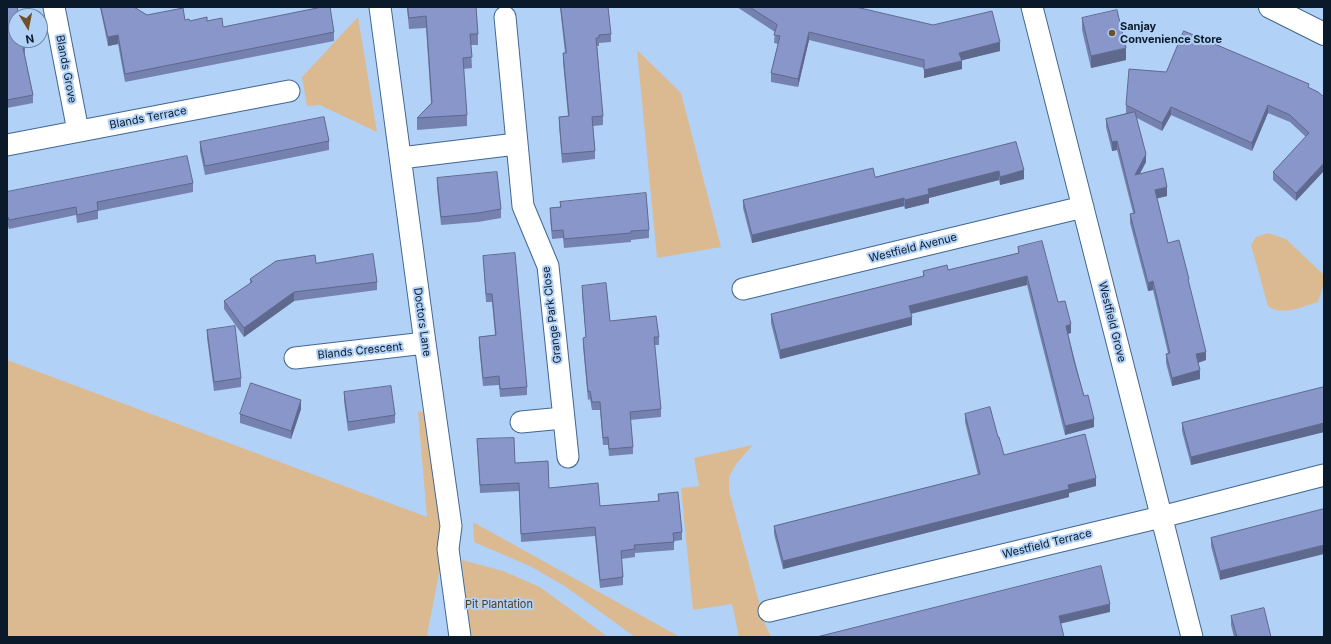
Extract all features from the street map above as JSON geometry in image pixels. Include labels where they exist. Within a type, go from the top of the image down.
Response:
[{"type":"street","name":"Blands Grove","points":[[54,7],[78,131]]},
{"type":"street","name":"Doctors Lane","points":[[380,7],[451,526],[448,549],[460,637]]},
{"type":"street","name":"Westfield Grove","points":[[1032,7],[1192,637]]},
{"type":"street","points":[[1270,7],[1324,34]]},
{"type":"street","name":"Grange Park Close","points":[[505,17],[523,206],[548,266],[568,457]]},
{"type":"street","name":"Blands Terrace","points":[[7,144],[289,91]]},
{"type":"street","points":[[401,158],[516,144]]},
{"type":"street","name":"Westfield Avenue","points":[[743,289],[1084,207]]},
{"type":"street","name":"Blands Crescent","points":[[295,358],[425,344]]},
{"type":"street","points":[[521,422],[563,418]]},
{"type":"street","name":"Westfield Terrace","points":[[769,611],[1161,517],[1324,475]]},
{"type":"green space","points":[[358,17],[377,132],[320,105],[307,106],[302,77]]},
{"type":"green space","points":[[637,50],[681,93],[721,247],[657,258]]},
{"type":"green space","points":[[1268,233],[1286,239],[1324,275],[1324,283],[1318,302],[1286,311],[1280,311],[1268,306],[1251,245],[1256,237]]},
{"type":"green space","points":[[7,360],[427,517],[418,411],[430,414],[444,548],[427,635],[430,637],[7,637]]},
{"type":"green space","points":[[753,445],[736,464],[729,477],[729,491],[765,624],[771,637],[739,637],[732,604],[693,610],[681,488],[699,486],[694,458]]},
{"type":"green space","points":[[473,522],[680,637],[635,637],[566,587],[532,567],[474,542]]},
{"type":"green space","name":"Pit Plantation","points":[[462,560],[503,571],[540,587],[608,637],[468,637]]},
{"type":"building","points":[[7,7],[17,7],[8,8],[8,48],[23,48],[33,95],[7,100]]},
{"type":"building","points":[[101,7],[134,7],[147,15],[183,8],[185,20],[189,19],[190,21],[207,17],[207,21],[222,18],[223,27],[322,7],[330,7],[334,32],[125,74],[118,35],[108,37]]},
{"type":"building","points":[[408,7],[476,7],[478,34],[470,34],[472,57],[463,58],[467,115],[417,118],[432,103],[426,16],[409,18]]},
{"type":"building","points":[[561,7],[608,7],[611,34],[599,35],[599,38],[596,38],[603,116],[592,117],[595,151],[562,154],[559,117],[569,116],[563,53],[566,53]]},
{"type":"building","points":[[750,7],[856,7],[933,25],[992,11],[1000,42],[959,53],[962,61],[924,70],[924,60],[809,32],[798,79],[771,73],[780,36],[774,35],[777,25]]},
{"type":"building","points":[[1117,10],[1126,48],[1091,56],[1082,18]]},
{"type":"building","points":[[1184,31],[1309,84],[1308,87],[1324,97],[1324,163],[1296,193],[1273,172],[1309,133],[1290,115],[1268,105],[1252,143],[1171,107],[1162,123],[1126,105],[1129,69],[1166,72]]},
{"type":"building","points":[[1135,112],[1146,154],[1135,175],[1163,168],[1167,187],[1155,190],[1168,243],[1179,240],[1206,352],[1196,354],[1200,370],[1172,378],[1166,354],[1170,353],[1153,281],[1148,283],[1130,214],[1135,213],[1117,141],[1112,142],[1106,119]]},
{"type":"building","points":[[324,117],[329,141],[205,166],[200,142]]},
{"type":"building","points":[[1016,142],[1024,170],[1000,177],[999,171],[928,189],[929,194],[905,200],[904,198],[752,235],[743,200],[873,168],[875,177]]},
{"type":"building","points":[[187,156],[193,183],[97,202],[98,210],[77,215],[76,207],[9,220],[8,217],[7,218],[7,192]]},
{"type":"building","points":[[497,172],[501,209],[441,217],[437,178]]},
{"type":"building","points":[[646,193],[649,230],[564,239],[563,230],[552,231],[550,208],[561,207],[560,202]]},
{"type":"building","points":[[1042,241],[1058,302],[1065,301],[1071,324],[1066,326],[1074,361],[1084,396],[1088,395],[1094,419],[1065,426],[1027,276],[909,306],[912,317],[780,350],[771,314],[924,276],[923,271],[947,265],[948,270],[1019,253],[1018,247]]},
{"type":"building","points":[[515,253],[527,387],[500,389],[499,376],[483,378],[479,337],[496,335],[492,294],[486,294],[483,256]]},
{"type":"building","points":[[373,254],[377,282],[294,292],[244,328],[224,301],[252,282],[250,279],[276,261],[315,255],[316,263]]},
{"type":"building","points":[[606,283],[610,321],[656,316],[659,337],[654,337],[661,409],[630,412],[633,447],[609,449],[608,437],[603,438],[600,402],[592,402],[590,391],[588,392],[583,338],[586,337],[582,286]]},
{"type":"building","points":[[235,326],[241,378],[214,382],[207,330]]},
{"type":"building","points":[[251,383],[301,400],[291,431],[240,414]]},
{"type":"building","points":[[391,386],[395,415],[348,422],[344,392]]},
{"type":"building","points":[[1324,387],[1324,423],[1191,457],[1182,423]]},
{"type":"building","points":[[990,407],[1004,455],[1085,434],[1096,478],[1068,485],[1069,489],[783,561],[774,526],[980,474],[965,414]]},
{"type":"building","points":[[514,438],[515,463],[548,461],[549,488],[598,483],[600,506],[659,501],[658,494],[678,492],[682,532],[673,533],[674,542],[634,545],[635,549],[621,551],[623,577],[600,580],[595,527],[521,534],[519,483],[480,485],[477,439]]},
{"type":"building","points":[[1324,509],[1324,545],[1220,571],[1211,538]]},
{"type":"building","points":[[1101,566],[1110,604],[1059,616],[1064,637],[817,637]]},
{"type":"building","points":[[1264,608],[1271,637],[1237,637],[1231,616]]},
{"type":"place","name":"Sanjay Convenience Store","points":[[1112,33]]}]
